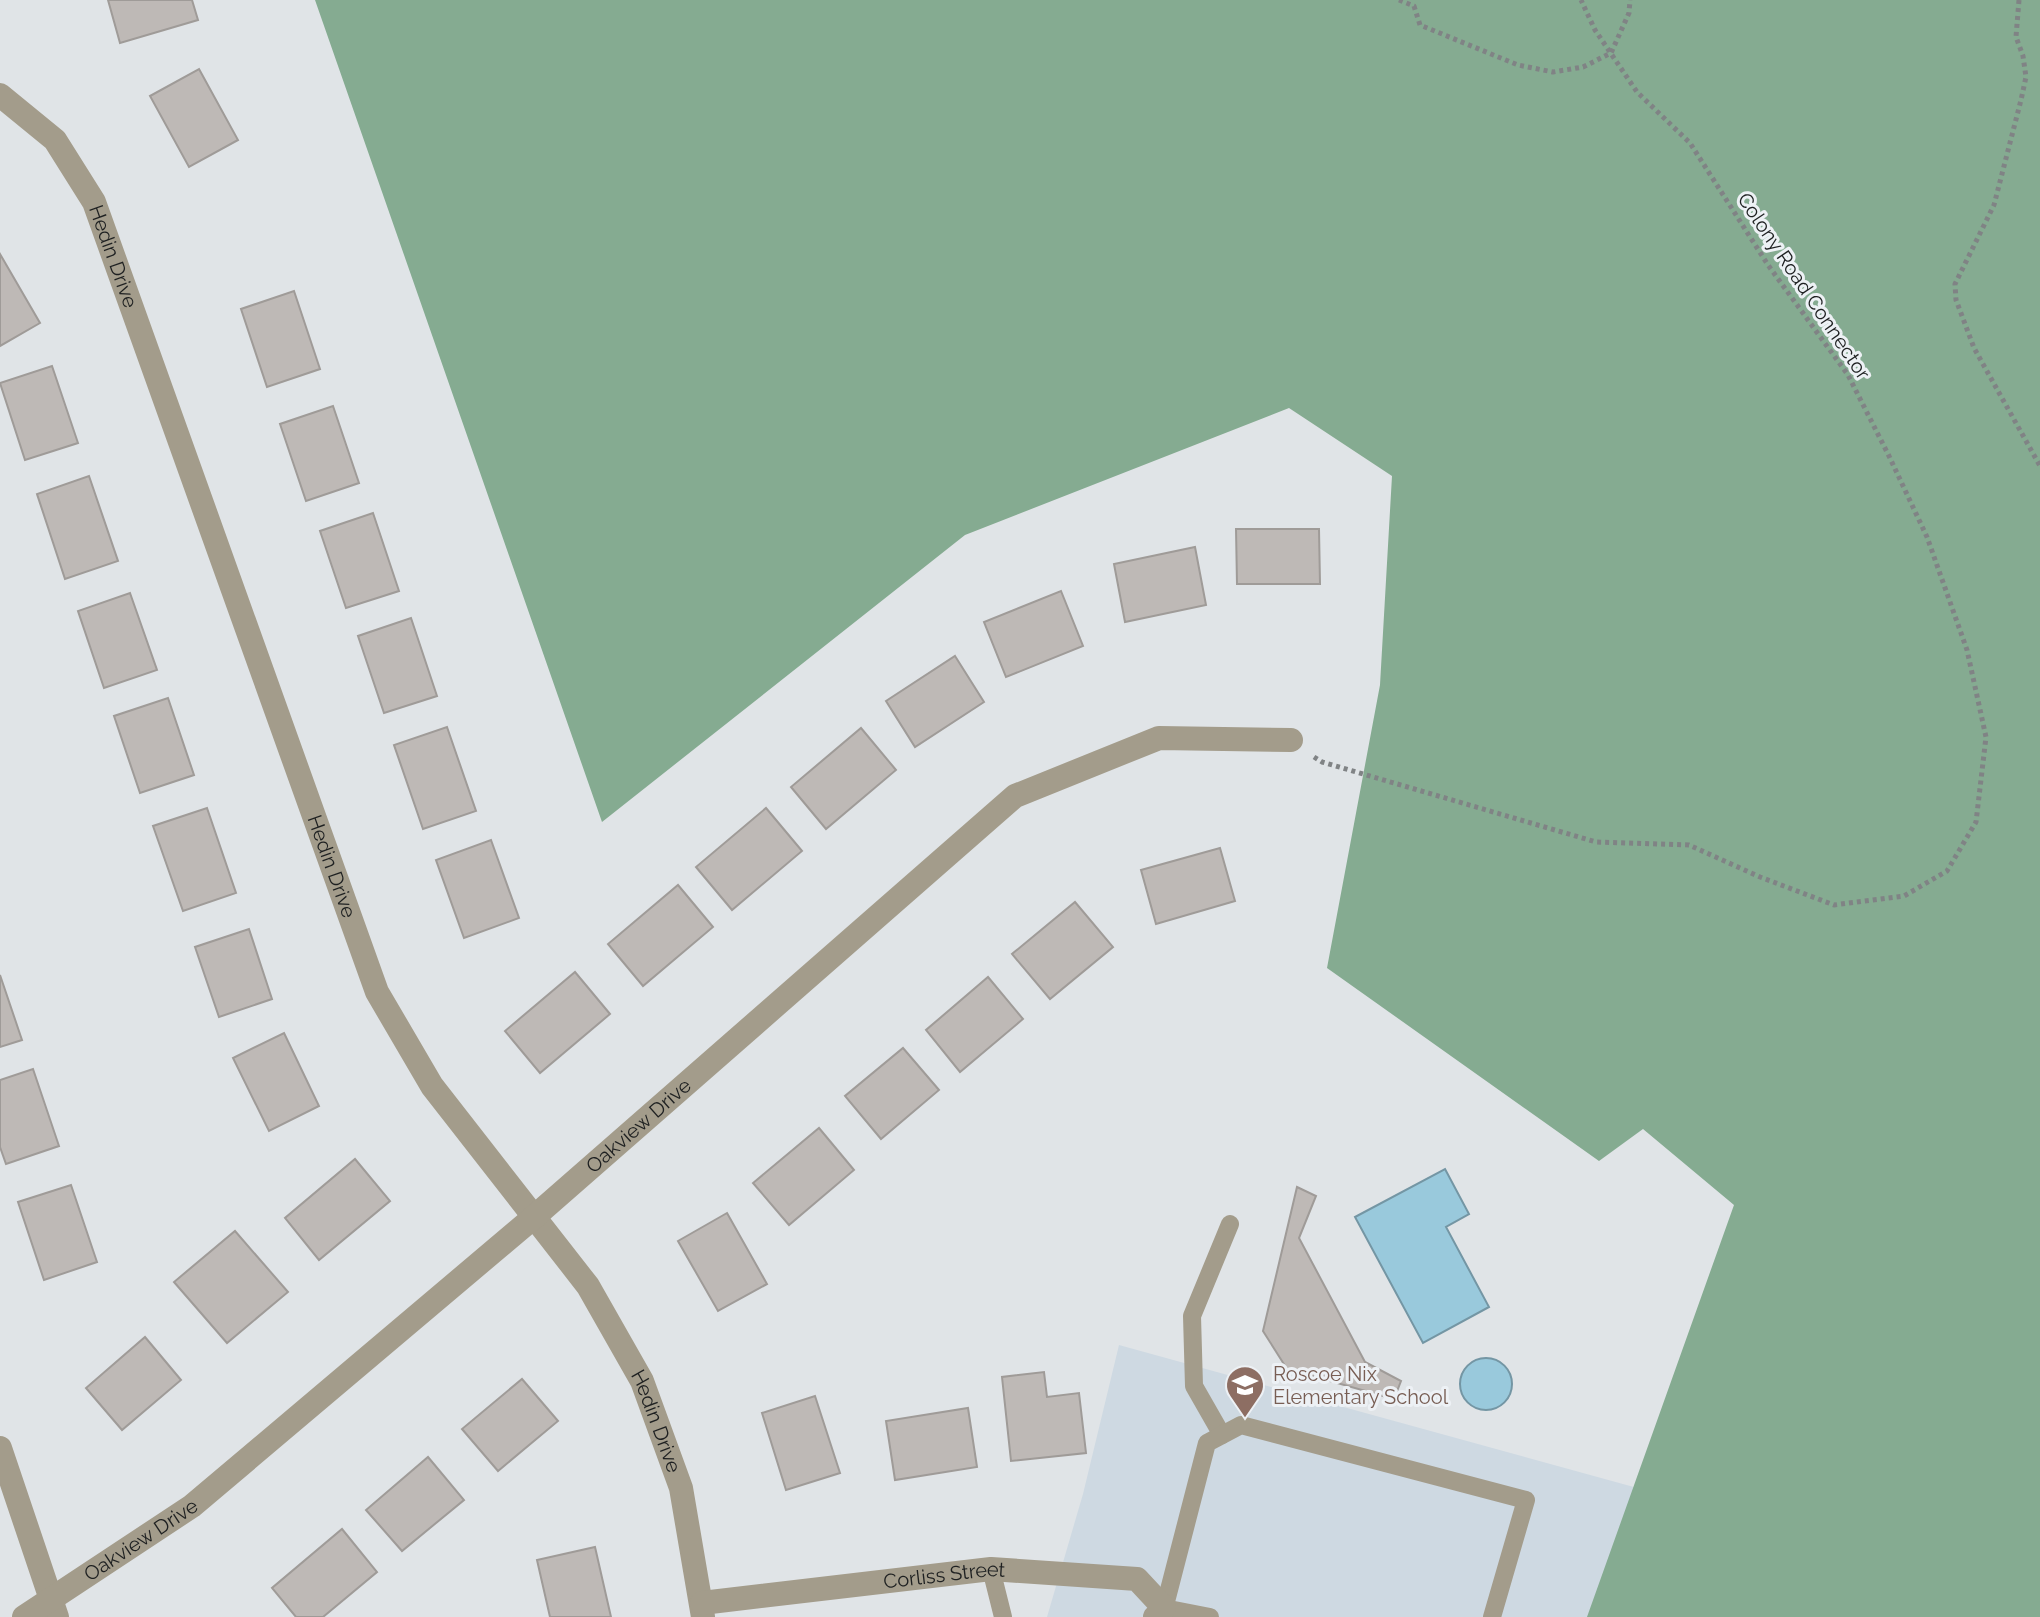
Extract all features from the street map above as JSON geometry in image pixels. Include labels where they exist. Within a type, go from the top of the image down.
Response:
[{"type":"street","name":"Hedin Drive","points":[[0,95],[55,140],[94,202],[377,992],[432,1086],[588,1286],[642,1381],[681,1488],[702,1610]]},
{"type":"street","name":"Oakview Drive","points":[[24,1617],[54,1608],[192,1506],[534,1217],[1015,796],[1159,738],[1291,740]]},
{"type":"street","points":[[0,1448],[54,1608]]},
{"type":"street","name":"Corliss Street","points":[[702,1610],[991,1569],[1137,1579],[1163,1615]]},
{"type":"lane","points":[[1222,1435],[1194,1386],[1192,1316],[1230,1224]]},
{"type":"lane","points":[[1210,1617],[1163,1615],[1207,1443],[1241,1425],[1526,1500],[1492,1617]]},
{"type":"lane","points":[[991,1569],[1003,1617]]},
{"type":"path","points":[[1399,0],[1414,6],[1420,25],[1518,65],[1553,72],[1583,67],[1611,53],[1629,13],[1630,0]]},
{"type":"path","name":"Colony Road Connector","points":[[1291,740],[1322,762],[1596,842],[1689,845],[1760,877],[1834,905],[1904,896],[1947,871],[1976,822],[1986,737],[1967,650],[1927,537],[1848,375],[1768,265],[1690,143],[1637,92],[1595,30],[1581,0]]},
{"type":"path","points":[[2019,0],[2016,37],[2026,77],[2021,100],[1994,205],[1955,284],[1956,300],[1974,348],[2040,466]]},
{"type":"shaded area","name":"Roscoe Nix Elementary School","points":[[1119,1345],[1710,1508],[1684,1617],[1047,1617],[1083,1494]]},
{"type":"green space","points":[[315,0],[2040,0],[2040,1617],[1587,1617],[1734,1205],[1643,1129],[1599,1161],[1327,968],[1380,685],[1392,476],[1289,408],[965,535],[602,822]]},
{"type":"water","points":[[1445,1169],[1469,1214],[1446,1227],[1489,1307],[1423,1343],[1355,1217]]},
{"type":"water","points":[[1486,1358],[1504,1366],[1512,1384],[1504,1402],[1486,1410],[1468,1402],[1460,1384],[1468,1366]]},
{"type":"building","points":[[108,0],[192,0],[198,20],[120,43]]},
{"type":"building","points":[[199,69],[238,140],[189,167],[150,96]]},
{"type":"building","points":[[0,254],[40,323],[0,346]]},
{"type":"building","points":[[294,291],[320,369],[267,387],[241,309]]},
{"type":"building","points":[[52,366],[78,443],[25,460],[0,383]]},
{"type":"building","points":[[333,406],[359,483],[306,501],[280,424]]},
{"type":"building","points":[[89,476],[118,561],[65,579],[37,494]]},
{"type":"building","points":[[373,513],[399,591],[346,608],[320,531]]},
{"type":"building","points":[[1236,529],[1319,529],[1320,584],[1237,584]]},
{"type":"building","points":[[1195,547],[1206,605],[1125,622],[1114,564]]},
{"type":"building","points":[[1061,591],[1083,646],[1006,677],[984,622]]},
{"type":"building","points":[[130,593],[157,670],[104,688],[78,611]]},
{"type":"building","points":[[411,618],[437,696],[384,713],[358,636]]},
{"type":"building","points":[[955,656],[984,702],[915,747],[886,701]]},
{"type":"building","points":[[168,698],[194,775],[140,793],[114,716]]},
{"type":"building","points":[[447,727],[476,811],[423,829],[394,745]]},
{"type":"building","points":[[861,728],[896,770],[826,829],[791,787]]},
{"type":"building","points":[[207,808],[236,893],[183,911],[153,826]]},
{"type":"building","points":[[766,808],[802,851],[732,910],[696,867]]},
{"type":"building","points":[[491,840],[519,918],[464,938],[436,860]]},
{"type":"building","points":[[1220,848],[1235,901],[1156,924],[1141,870]]},
{"type":"building","points":[[678,885],[713,927],[643,986],[608,944]]},
{"type":"building","points":[[1075,902],[1113,947],[1050,999],[1012,954]]},
{"type":"building","points":[[249,929],[272,999],[219,1017],[195,947]]},
{"type":"building","points":[[575,972],[610,1014],[540,1073],[505,1031]]},
{"type":"building","points":[[0,975],[22,1040],[0,1047]]},
{"type":"building","points":[[988,977],[1023,1019],[960,1072],[926,1030]]},
{"type":"building","points":[[284,1033],[319,1106],[269,1131],[233,1058]]},
{"type":"building","points":[[903,1048],[939,1090],[881,1139],[845,1096]]},
{"type":"building","points":[[33,1069],[59,1146],[6,1164],[0,1147],[0,1080]]},
{"type":"building","points":[[819,1128],[854,1170],[789,1225],[753,1183]]},
{"type":"building","points":[[355,1159],[390,1201],[319,1260],[285,1218]]},
{"type":"building","points":[[71,1185],[97,1262],[44,1280],[18,1202]]},
{"type":"building","points":[[1297,1187],[1316,1196],[1299,1238],[1365,1362],[1401,1381],[1394,1399],[1287,1369],[1263,1331]]},
{"type":"building","points":[[727,1213],[767,1284],[718,1311],[678,1241]]},
{"type":"building","points":[[235,1231],[288,1292],[227,1343],[174,1282]]},
{"type":"building","points":[[145,1337],[181,1380],[122,1430],[86,1388]]},
{"type":"building","points":[[1044,1372],[1047,1397],[1079,1393],[1086,1453],[1011,1461],[1002,1377]]},
{"type":"building","points":[[522,1379],[558,1421],[498,1471],[462,1429]]},
{"type":"building","points":[[815,1396],[840,1473],[786,1490],[762,1413]]},
{"type":"building","points":[[968,1408],[977,1467],[895,1480],[886,1421]]},
{"type":"building","points":[[428,1457],[464,1500],[402,1551],[366,1510]]},
{"type":"building","points":[[342,1529],[377,1572],[323,1617],[296,1617],[272,1588]]},
{"type":"building","points":[[595,1547],[611,1617],[550,1617],[537,1560]]},
{"type":"place","name":"Roscoe Nix Elementary School","points":[[1245,1419]]}]
